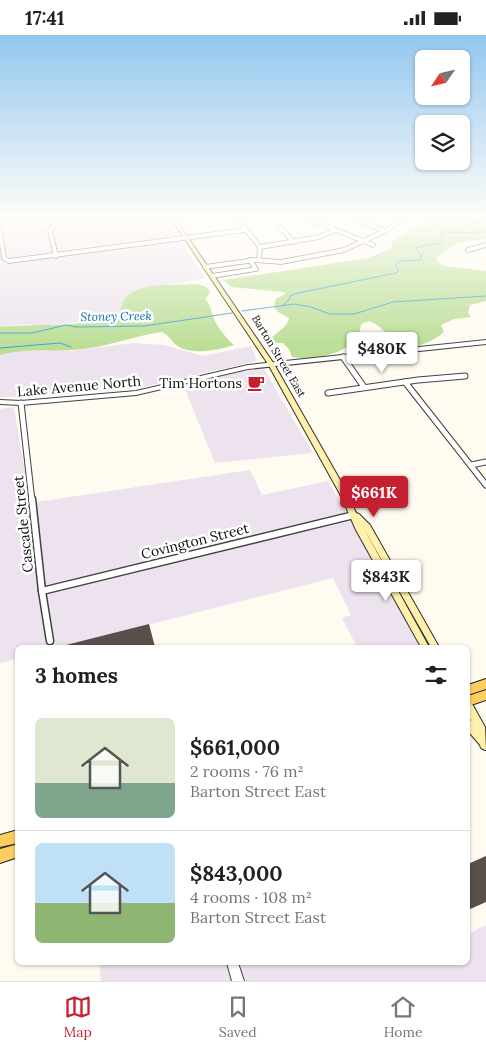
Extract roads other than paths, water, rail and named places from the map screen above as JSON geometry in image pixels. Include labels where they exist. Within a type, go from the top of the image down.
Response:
[{"type":"main road","name":"Barton Street East","points":[[201,261],[271,364],[354,515],[360,530],[418,626],[433,645]]},
{"type":"main road","name":"Barton Street East","points":[[418,626],[424,645]]},
{"type":"main road","points":[[470,689],[486,685]]},
{"type":"main road","points":[[470,700],[486,695]]},
{"type":"main road","points":[[470,709],[480,727],[486,745]]},
{"type":"main road","points":[[470,726],[486,745]]},
{"type":"main road","points":[[0,841],[15,837]]},
{"type":"main road","points":[[0,856],[15,851]]},
{"type":"street","points":[[205,267],[243,261]]},
{"type":"street","points":[[212,276],[256,269],[251,261]]},
{"type":"street","points":[[269,261],[283,261]]},
{"type":"street","name":"Lake Avenue North","points":[[0,402],[22,403],[136,393],[165,388],[241,368],[486,342]]},
{"type":"street","points":[[343,357],[364,387]]},
{"type":"street","points":[[328,393],[405,382],[465,377]]},
{"type":"street","points":[[405,382],[486,485]]},
{"type":"street","name":"Cascade Street","points":[[22,403],[42,591],[50,641]]},
{"type":"street","points":[[471,465],[486,462]]},
{"type":"street","name":"Covington Street","points":[[42,591],[354,515]]},
{"type":"street","points":[[234,965],[238,981]]},
{"type":"waterway","name":"Stoney Creek","points":[[283,305],[289,300],[290,296],[298,293],[396,273],[399,271],[395,265],[400,261]]},
{"type":"waterway","points":[[242,311],[294,304],[311,307],[330,314],[354,314],[393,302],[486,296]]},
{"type":"waterway","name":"Stoney Creek","points":[[0,333],[32,333],[66,325],[76,327],[144,326],[232,313]]},
{"type":"waterway","points":[[0,348],[60,343],[71,347]]},
{"type":"place","name":"Tim Hortons","points":[[256,383]]}]
